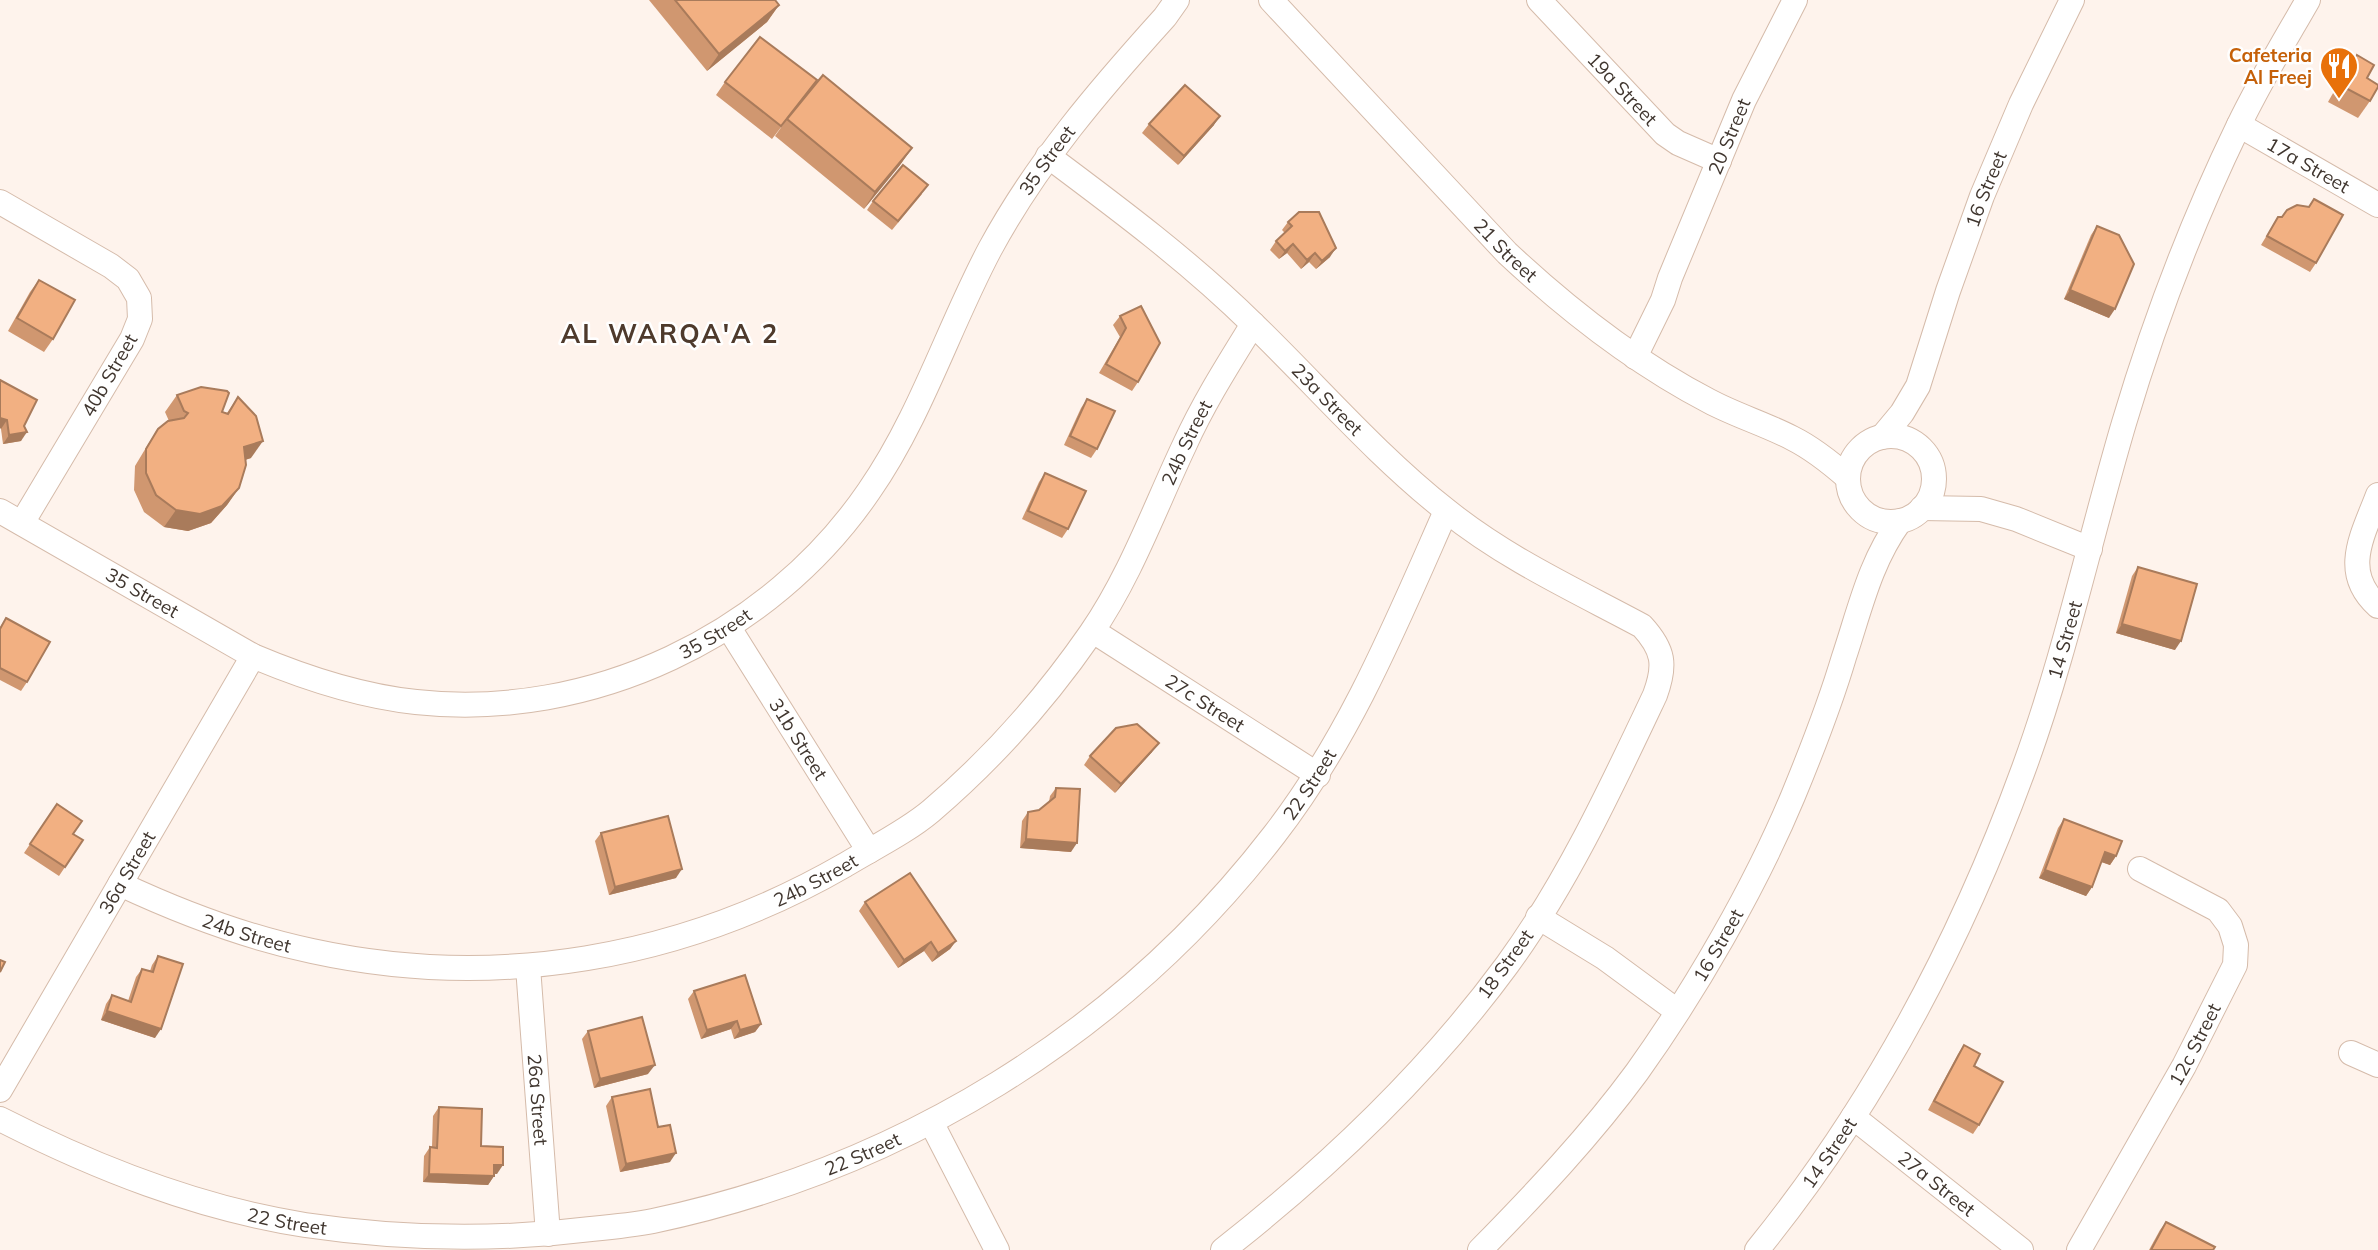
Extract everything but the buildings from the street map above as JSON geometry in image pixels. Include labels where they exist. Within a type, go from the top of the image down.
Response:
[{"type":"street","name":"35 Street","points":[[0,511],[253,656],[326,684],[416,702],[478,704],[532,701],[585,690],[636,674],[688,651],[729,628],[790,579],[827,543],[868,493],[903,438],[991,248],[1048,156],[1101,89],[1171,9],[1190,0]]},
{"type":"street","name":"21 Street","points":[[1271,0],[1507,253],[1546,290],[1628,352],[1709,401],[1790,437],[1821,455],[1848,478]]},
{"type":"street","name":"19a Street","points":[[1539,0],[1665,134],[1678,143],[1719,161]]},
{"type":"street","name":"20 Street","points":[[1628,352],[1670,278],[1744,100],[1795,0]]},
{"type":"street","name":"16 Street","points":[[1872,442],[1902,413],[1918,386],[1982,196],[2021,104],[2072,0]]},
{"type":"street","name":"14 Street","points":[[1757,1250],[1816,1172],[1853,1117],[1931,982],[1996,840],[2049,693],[2124,423],[2176,272],[2239,125],[2308,0]]},
{"type":"street","name":"17a Street","points":[[2239,125],[2378,205]]},
{"type":"street","name":"23a Street","points":[[1048,156],[1163,244],[1253,324],[1348,421],[1446,511],[1533,570],[1625,617]]},
{"type":"street","name":"40b Street","points":[[0,202],[111,266],[128,279],[139,298],[140,319],[132,339],[22,523]]},
{"type":"street","name":"24b Street","points":[[120,884],[174,909],[242,933],[312,951],[383,963],[456,968],[528,967],[598,957],[666,941],[734,920],[802,890],[928,813],[989,758],[1044,697],[1093,631],[1118,590],[1186,441],[1209,396],[1253,324]]},
{"type":"street","name":"16 Street","points":[[1918,386],[1921,450]]},
{"type":"street","name":"21 Street","points":[[1790,437],[1826,444],[1872,442]]},
{"type":"street","points":[[1896,437],[1910,441],[1921,450],[1927,456],[1933,472],[1930,498],[1922,508],[1900,521],[1887,522],[1862,511],[1851,494],[1848,478],[1850,467],[1872,442],[1896,437]]},
{"type":"street","points":[[1933,472],[1981,509]]},
{"type":"street","points":[[2378,495],[2356,559],[2358,578],[2367,596],[2378,606]]},
{"type":"street","points":[[1922,508],[1981,509],[2092,542]]},
{"type":"street","name":"22 Street","points":[[0,1119],[61,1150],[139,1181],[219,1206],[300,1224],[383,1235],[453,1238],[548,1234],[649,1222],[746,1198],[841,1166],[931,1122],[996,1086],[1058,1044],[1174,947],[1226,893],[1274,836],[1318,775],[1361,699],[1446,511]]},
{"type":"street","name":"16 Street","points":[[1862,511],[1867,548],[1866,585]]},
{"type":"street","name":"16 Street","points":[[1480,1250],[1527,1203],[1583,1139],[1637,1072],[1681,1004],[1760,866],[1792,798],[1820,728],[1866,585],[1880,551],[1900,521]]},
{"type":"street","name":"18 Street","points":[[1223,1250],[1287,1200],[1364,1129],[1438,1053],[1508,963],[1538,917],[1599,811],[1662,677],[1662,658],[1655,640],[1642,626],[1625,617]]},
{"type":"street","name":"31b Street","points":[[729,628],[869,851]]},
{"type":"street","name":"27c Street","points":[[1093,631],[1318,775]]},
{"type":"street","name":"36a Street","points":[[0,1090],[253,656]]},
{"type":"street","name":"12c Street","points":[[2079,1250],[2184,1066],[2235,965],[2236,945],[2230,926],[2218,910],[2140,869]]},
{"type":"street","points":[[1538,917],[1681,1004]]},
{"type":"street","name":"26a Street","points":[[528,967],[548,1234]]},
{"type":"street","points":[[2351,1053],[2378,1065]]},
{"type":"street","name":"27a Street","points":[[1853,1117],[2021,1250]]},
{"type":"street","points":[[931,1122],[997,1250]]},
{"type":"place","name":"Cafeteria Al Freej","points":[[2339,100]]},
{"type":"district","name":"AL WARQA'A 2","points":[[670,333]]}]
